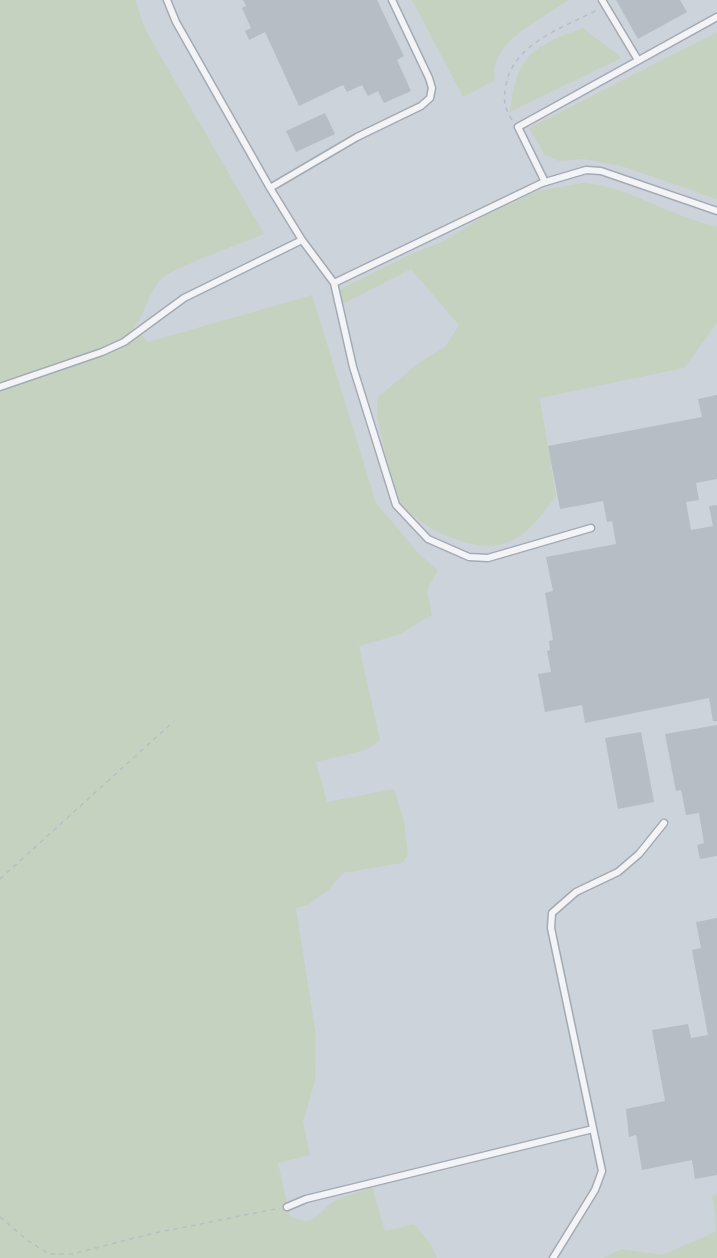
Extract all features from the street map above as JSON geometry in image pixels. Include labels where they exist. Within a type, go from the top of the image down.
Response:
[{"type":"lane","points":[[167,0],[176,22],[270,188],[302,240],[334,283],[353,367],[396,505],[428,539],[470,557],[488,558],[591,528]]},
{"type":"lane","points":[[270,188],[357,137],[421,106],[430,98],[432,88],[429,78],[392,0]]},
{"type":"lane","points":[[604,3],[638,60]]},
{"type":"lane","points":[[545,182],[518,127],[717,17]]},
{"type":"lane","points":[[334,283],[545,182],[585,171],[601,171],[717,211]]},
{"type":"lane","points":[[0,387],[102,352],[124,342],[184,298],[302,240]]},
{"type":"lane","points":[[553,1258],[595,1190],[602,1171],[551,928],[552,914],[576,892],[618,872],[639,854],[664,823]]},
{"type":"lane","points":[[287,1207],[306,1199],[593,1129]]},
{"type":"path","points":[[518,127],[505,109],[504,96],[507,77],[514,62],[529,46],[604,3]]},
{"type":"path","points":[[0,879],[174,721]]},
{"type":"path","points":[[0,1217],[27,1240],[49,1254],[72,1254],[150,1234],[287,1207]]},
{"type":"shaded area","points":[[54,0],[717,0],[717,1258],[238,1258],[136,374]]},
{"type":"green space","points":[[0,0],[135,0],[146,31],[264,234],[167,274],[157,284],[134,327],[148,342],[312,295],[376,503],[420,555],[438,570],[427,590],[432,615],[398,635],[359,646],[380,740],[366,750],[316,762],[327,802],[394,789],[404,821],[408,855],[402,863],[343,873],[328,890],[308,905],[296,908],[316,1036],[315,1081],[303,1122],[310,1155],[278,1163],[290,1216],[299,1220],[311,1220],[335,1201],[372,1187],[385,1231],[414,1224],[430,1243],[437,1258],[0,1258]]},
{"type":"green space","points":[[412,0],[569,0],[519,33],[508,43],[495,66],[495,80],[463,97]]},
{"type":"green space","points":[[583,28],[621,58],[510,112],[517,78],[530,56],[551,41]]},
{"type":"green space","points":[[717,32],[717,199],[621,166],[583,159],[559,161],[545,155],[529,128]]},
{"type":"green space","points":[[583,183],[618,190],[683,216],[717,226],[717,323],[684,368],[540,398],[556,496],[533,525],[509,542],[481,546],[464,542],[421,522],[396,496],[390,483],[377,410],[378,397],[420,362],[445,347],[459,325],[411,269],[343,304],[339,290],[413,253],[440,243],[488,214],[538,191]]},
{"type":"green space","points":[[717,1194],[717,1258],[603,1258],[622,1249],[662,1255],[715,1232],[716,1219],[712,1196]]},
{"type":"building","points":[[243,0],[377,0],[404,56],[397,60],[411,91],[384,103],[378,91],[368,96],[362,85],[347,92],[343,85],[299,106],[265,32],[249,40],[245,31],[251,28],[242,8],[246,6]]},
{"type":"building","points":[[616,0],[680,0],[687,12],[638,39]]},
{"type":"building","points":[[325,113],[335,134],[296,152],[286,131]]},
{"type":"building","points":[[717,395],[717,479],[696,483],[699,500],[686,502],[691,530],[713,526],[709,506],[717,505],[717,721],[713,721],[709,698],[585,723],[582,705],[545,712],[538,674],[551,672],[547,651],[550,650],[549,641],[553,640],[545,593],[553,591],[546,557],[616,544],[612,521],[607,522],[603,501],[560,509],[548,446],[702,417],[698,399]]},
{"type":"building","points":[[717,725],[717,856],[700,859],[697,845],[704,843],[699,813],[686,815],[681,790],[676,791],[665,734]]},
{"type":"building","points":[[641,732],[654,802],[618,809],[605,738]]},
{"type":"building","points":[[717,918],[717,1175],[695,1179],[692,1160],[642,1170],[636,1135],[629,1137],[626,1109],[665,1101],[652,1030],[688,1024],[691,1038],[708,1035],[692,950],[701,948],[696,922]]}]
